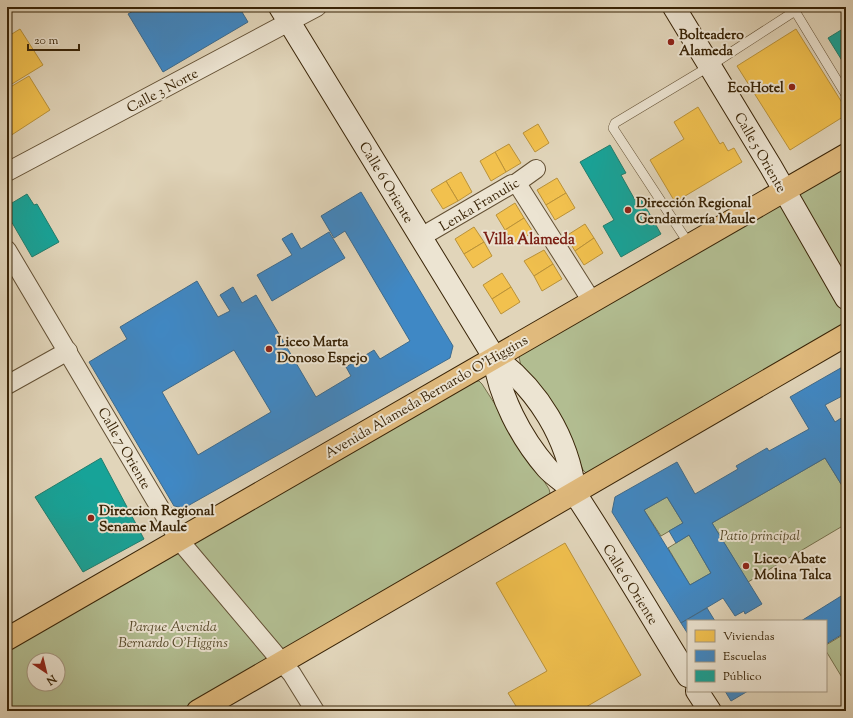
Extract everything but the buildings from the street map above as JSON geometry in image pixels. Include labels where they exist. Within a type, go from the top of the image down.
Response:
[{"type":"main road","name":"Calle 5 Oriente","points":[[674,7],[784,190],[846,298]]},
{"type":"main road","name":"Calle 6 Oriente","points":[[285,15],[494,357],[508,367],[529,389],[547,412],[561,439],[573,478],[575,493]]},
{"type":"main road","name":"Avenida Alameda Bernardo O'Higgins","points":[[7,639],[689,244],[846,155]]},
{"type":"main road","points":[[198,711],[281,661],[575,493],[846,335]]},
{"type":"main road","name":"Calle 6 Oriente","points":[[494,357],[496,374],[507,402],[522,433],[547,468],[575,493],[687,674]]},
{"type":"main road","points":[[698,692],[710,711]]},
{"type":"street","name":"Calle 3 Norte","points":[[7,172],[285,15],[317,7]]},
{"type":"street","name":"Lenka Franulic","points":[[421,238],[512,184],[515,184],[536,169]]},
{"type":"street","points":[[515,184],[518,185],[592,300]]},
{"type":"street","name":"Calle 7 Oriente","points":[[7,250],[179,540],[281,661],[298,683],[315,711]]},
{"type":"street","points":[[7,385],[68,351]]},
{"type":"lane","points":[[689,244],[613,128],[620,119],[710,66],[795,9],[846,95]]},
{"type":"green space","points":[[846,165],[846,325],[590,473],[586,473],[583,470],[570,437],[521,366],[519,357],[524,352]]},
{"type":"green space","name":"Parque Avenida Bernardo O'Higgins","points":[[474,381],[479,381],[482,384],[549,489],[550,493],[546,498],[179,711],[7,711],[7,650]]},
{"type":"green space","name":"Patio principal","points":[[825,458],[846,492],[846,524],[748,582],[712,523]]},
{"type":"green space","points":[[667,497],[683,523],[661,536],[644,510]]},
{"type":"green space","points":[[689,535],[711,573],[690,585],[668,548]]},
{"type":"green space","points":[[846,633],[846,684],[827,653],[827,644]]},
{"type":"place","name":"Bolteadero Alameda","points":[[671,42]]},
{"type":"place","name":"EcoHotel","points":[[792,87]]},
{"type":"place","name":"Dirección Regional Gendarmería Maule","points":[[628,210]]},
{"type":"place","name":"Liceo Marta Donoso Espejo","points":[[269,349]]},
{"type":"place","name":"Direccion Regional Sename Maule","points":[[91,518]]},
{"type":"place","name":"Liceo Abate Molina Talca","points":[[746,566]]},
{"type":"district","name":"Villa Alameda","points":[[529,239]]}]
